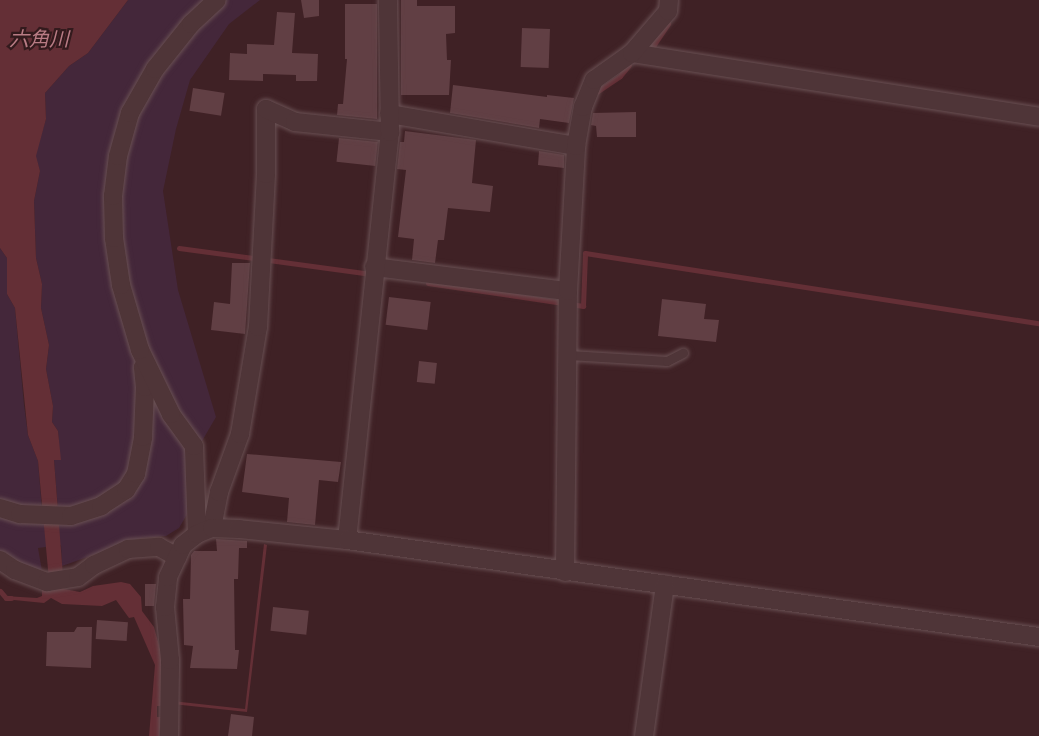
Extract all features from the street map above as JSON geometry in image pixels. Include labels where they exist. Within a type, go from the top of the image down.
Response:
[{"type":"street","points":[[0,508],[20,514],[71,516],[101,506],[126,490],[136,474],[143,437],[145,387],[140,350],[121,285],[114,238],[113,196],[118,156],[130,113],[155,69],[191,24],[217,0]]},
{"type":"street","points":[[346,540],[389,123],[388,0]]},
{"type":"street","points":[[565,572],[568,300],[576,146],[583,107],[594,80],[639,54],[668,11],[669,0]]},
{"type":"street","points":[[639,54],[1039,117]]},
{"type":"street","points":[[205,531],[240,434],[258,327],[266,109],[295,122],[389,123],[576,146]]},
{"type":"street","points":[[374,272],[568,300]]},
{"type":"street","points":[[140,350],[171,414],[194,446],[205,531]]},
{"type":"street","points":[[169,736],[171,703],[165,607],[168,576],[183,545],[205,531],[239,529],[346,540],[1039,637]]},
{"type":"street","points":[[0,560],[15,570],[47,582],[66,581],[78,577],[94,565],[128,549],[159,548],[177,557]]},
{"type":"street","points":[[644,736],[665,584]]},
{"type":"lane","points":[[569,355],[667,361],[683,353]]},
{"type":"shaded area","points":[[128,0],[260,0],[229,24],[190,80],[176,129],[163,191],[178,290],[216,417],[188,465],[192,506],[179,528],[166,536],[141,538],[62,566],[61,545],[38,548],[42,571],[0,555],[0,248],[7,258],[7,294],[15,308],[24,405],[28,435],[38,461],[43,523],[59,523],[54,460],[60,460],[58,431],[52,422],[53,406],[46,369],[49,345],[41,308],[42,284],[36,258],[34,201],[40,171],[35,156],[46,119],[45,93],[69,66],[88,53]]},
{"type":"water","name":"六角川","points":[[0,0],[128,0],[88,53],[69,66],[45,93],[46,119],[36,156],[40,171],[34,201],[36,258],[42,284],[41,308],[49,345],[46,369],[53,406],[52,422],[58,431],[61,460],[54,460],[64,589],[80,592],[93,586],[121,582],[130,584],[141,597],[142,611],[154,627],[162,656],[163,700],[245,709],[264,544],[267,545],[247,712],[163,703],[163,706],[157,706],[157,717],[161,717],[159,736],[149,736],[155,665],[134,617],[129,618],[116,600],[102,606],[62,604],[51,598],[44,603],[4,599],[4,596],[37,598],[42,596],[42,590],[50,591],[38,461],[28,435],[15,308],[7,294],[7,258],[0,248]]},
{"type":"building","points":[[301,0],[319,0],[319,16],[304,18]]},
{"type":"building","points":[[401,0],[417,0],[417,6],[455,6],[455,33],[446,34],[447,60],[451,60],[449,95],[401,95]]},
{"type":"building","points":[[345,4],[377,4],[377,119],[337,115],[338,104],[343,104],[347,59],[345,59]]},
{"type":"building","points":[[277,12],[295,13],[292,53],[318,54],[317,81],[296,81],[296,75],[263,74],[263,81],[229,80],[230,53],[247,54],[247,44],[274,45]]},
{"type":"building","points":[[522,28],[550,29],[549,68],[521,67]]},
{"type":"building","points":[[453,85],[547,97],[547,95],[574,98],[569,123],[540,119],[539,128],[450,113]]},
{"type":"building","points":[[193,88],[225,93],[221,116],[189,111]]},
{"type":"building","points":[[636,112],[636,137],[597,137],[596,126],[591,125],[593,113]]},
{"type":"building","points":[[405,131],[476,140],[472,183],[493,186],[490,212],[448,208],[444,240],[438,240],[435,263],[412,260],[414,239],[398,237],[406,170],[397,169],[400,142],[404,142]]},
{"type":"building","points":[[339,138],[378,142],[375,166],[336,162]]},
{"type":"building","points":[[539,151],[564,155],[564,168],[538,165]]},
{"type":"building","points":[[232,263],[250,263],[245,334],[211,330],[214,302],[230,304]]},
{"type":"building","points":[[389,297],[431,302],[427,330],[386,325]]},
{"type":"building","points":[[662,299],[706,304],[704,319],[719,320],[716,342],[658,336]]},
{"type":"building","points":[[419,361],[437,363],[435,384],[417,382]]},
{"type":"building","points":[[247,454],[341,462],[338,482],[319,480],[315,525],[287,522],[289,498],[242,492]]},
{"type":"building","points":[[216,539],[247,541],[247,548],[239,548],[238,579],[234,579],[235,650],[239,650],[237,669],[190,668],[193,646],[184,645],[183,599],[190,599],[191,555],[194,551],[217,551]]},
{"type":"building","points":[[145,584],[156,584],[154,606],[145,606]]},
{"type":"building","points":[[273,607],[309,611],[306,635],[270,631]]},
{"type":"building","points":[[97,620],[128,622],[127,641],[96,639]]},
{"type":"building","points":[[77,627],[92,627],[91,668],[46,666],[47,632],[74,632]]},
{"type":"building","points":[[231,714],[254,717],[252,736],[228,736]]},
{"type":"waterway","points":[[646,51],[653,46],[668,24]]},
{"type":"waterway","points":[[595,93],[620,76],[629,65]]},
{"type":"waterway","points":[[179,248],[371,274]]},
{"type":"waterway","points":[[428,283],[583,306],[585,253],[1039,323]]},
{"type":"waterway","points":[[0,591],[6,598],[11,598]]}]
